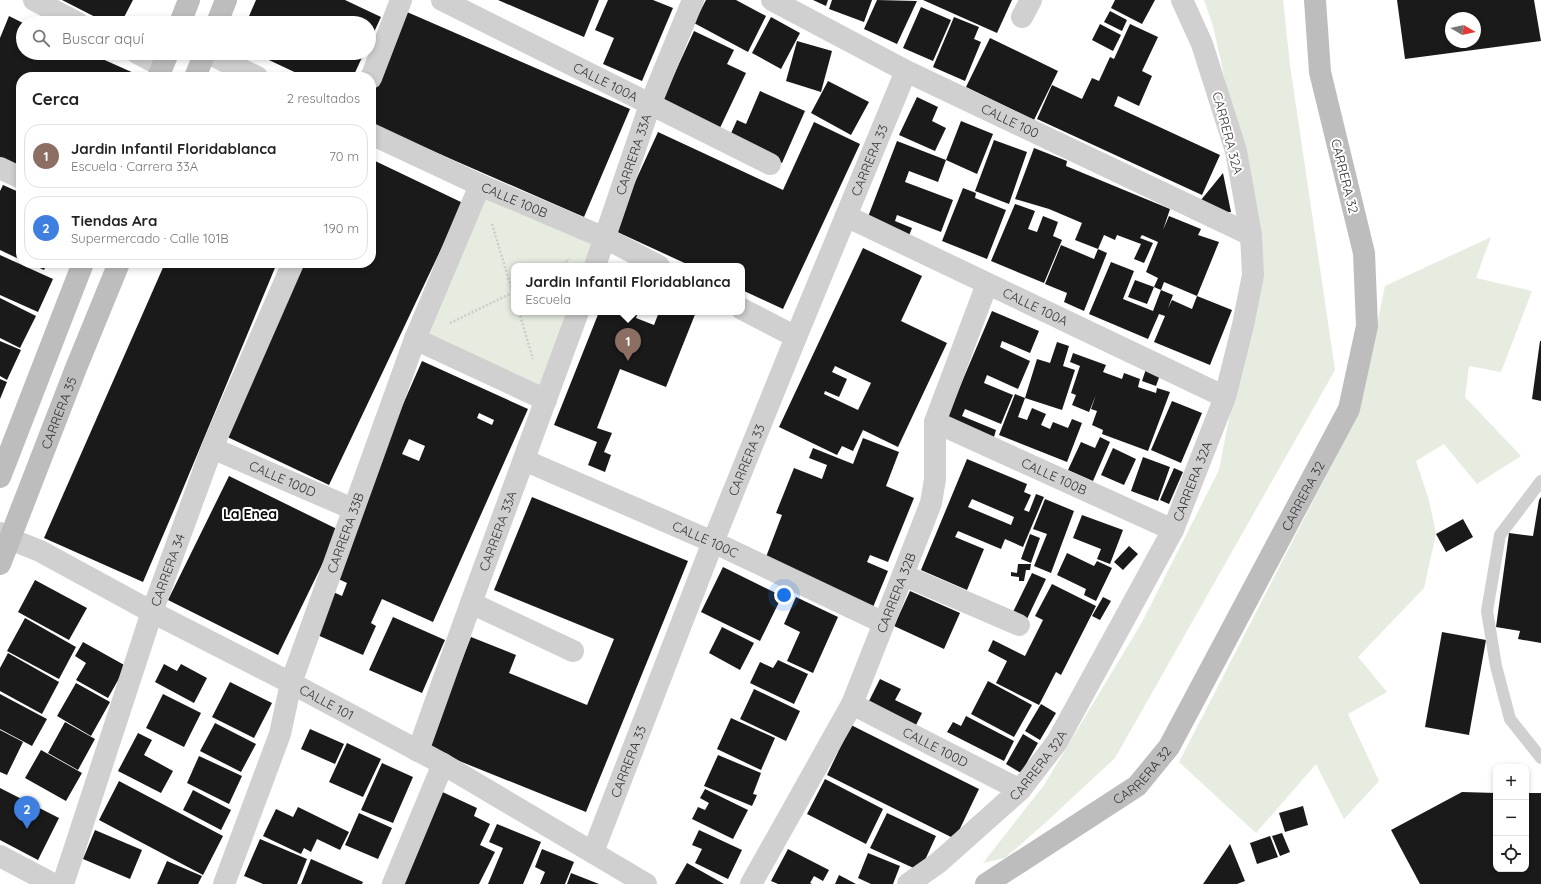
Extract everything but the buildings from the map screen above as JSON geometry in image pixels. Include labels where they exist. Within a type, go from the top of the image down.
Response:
[{"type":"main road","points":[[183,16],[189,0]]},
{"type":"main road","points":[[220,16],[226,0]]},
{"type":"main road","name":"CARRERA 32","points":[[986,884],[1137,786],[1169,747],[1349,409],[1366,326],[1364,253],[1320,72],[1315,0]]},
{"type":"main road","points":[[197,72],[202,60]]},
{"type":"main road","points":[[0,477],[81,268]]},
{"type":"main road","name":"CARRERA 35","points":[[0,564],[5,536],[117,268]]},
{"type":"street","points":[[34,0],[65,16]]},
{"type":"street","points":[[373,72],[401,0]]},
{"type":"street","name":"CALLE 100A","points":[[442,0],[770,164]]},
{"type":"street","name":"CARRERA 33A","points":[[596,263],[650,105],[693,0]]},
{"type":"street","name":"CALLE 100","points":[[772,0],[906,71],[1250,235]]},
{"type":"street","name":"CARRERA 32A","points":[[908,884],[938,863],[1020,790],[1057,742],[1173,530],[1225,397],[1243,325],[1253,275],[1250,235],[1236,151],[1202,44],[1182,0]]},
{"type":"street","points":[[152,60],[163,65]]},
{"type":"street","points":[[222,60],[246,72]]},
{"type":"street","name":"CARRERA 33","points":[[593,852],[713,542],[906,71]]},
{"type":"street","name":"CALLE 100B","points":[[376,136],[480,185],[605,238],[653,263]]},
{"type":"street","points":[[0,168],[16,176]]},
{"type":"street","name":"CARRERA 33B","points":[[224,884],[280,734],[291,683],[415,339],[480,185]]},
{"type":"street","name":"CALLE 100A","points":[[846,216],[1225,397]]},
{"type":"street","name":"CARRERA 34","points":[[63,884],[152,612],[212,448],[291,268]]},
{"type":"street","name":"CARRERA 32B","points":[[751,884],[852,704],[903,575],[930,503],[935,479],[934,422],[987,284]]},
{"type":"street","points":[[745,311],[796,337]]},
{"type":"street","name":"CARRERA 33A","points":[[418,751],[577,315]]},
{"type":"street","points":[[415,339],[546,400]]},
{"type":"street","name":"CALLE 100B","points":[[934,422],[1173,530]]},
{"type":"street","name":"CALLE 100D","points":[[212,448],[353,509]]},
{"type":"street","name":"CALLE 100C","points":[[524,460],[713,542],[884,623]]},
{"type":"street","name":"CALLE 101","points":[[5,536],[40,551],[152,612],[291,683],[443,764],[646,884]]},
{"type":"street","points":[[903,575],[1019,625]]},
{"type":"street","points":[[471,603],[573,651]]},
{"type":"street","name":"CALLE 100D","points":[[852,704],[1020,790]]},
{"type":"street","points":[[393,884],[443,764]]},
{"type":"street","points":[[0,856],[53,884]]},
{"type":"lane","points":[[1541,481],[1500,536],[1487,611],[1496,666],[1510,719],[1541,758]]},
{"type":"path","points":[[480,185],[511,286]]},
{"type":"path","points":[[415,339],[511,294]]},
{"type":"shaded area","points":[[1204,0],[1283,0],[1290,65],[1335,370],[1115,758],[1005,858],[983,863],[1044,785],[1141,624],[1219,470],[1262,248],[1213,26]]},
{"type":"shaded area","points":[[480,185],[605,238],[596,263],[511,263],[511,315],[577,315],[546,400],[415,339]]},
{"type":"shaded area","points":[[1491,237],[1476,278],[1532,291],[1501,372],[1469,366],[1465,397],[1521,456],[1477,484],[1444,444],[1416,461],[1429,500],[1436,534],[1424,588],[1358,657],[1387,692],[1348,714],[1379,781],[1344,819],[1316,764],[1256,833],[1179,762],[1359,412],[1385,286]]},
{"type":"place","name":"Jardin Infantil Floridablanca","points":[[628,361]]},
{"type":"place","name":"Tiendas Ara","points":[[27,829]]},
{"type":"district","name":"La Enea","points":[[250,514]]}]
